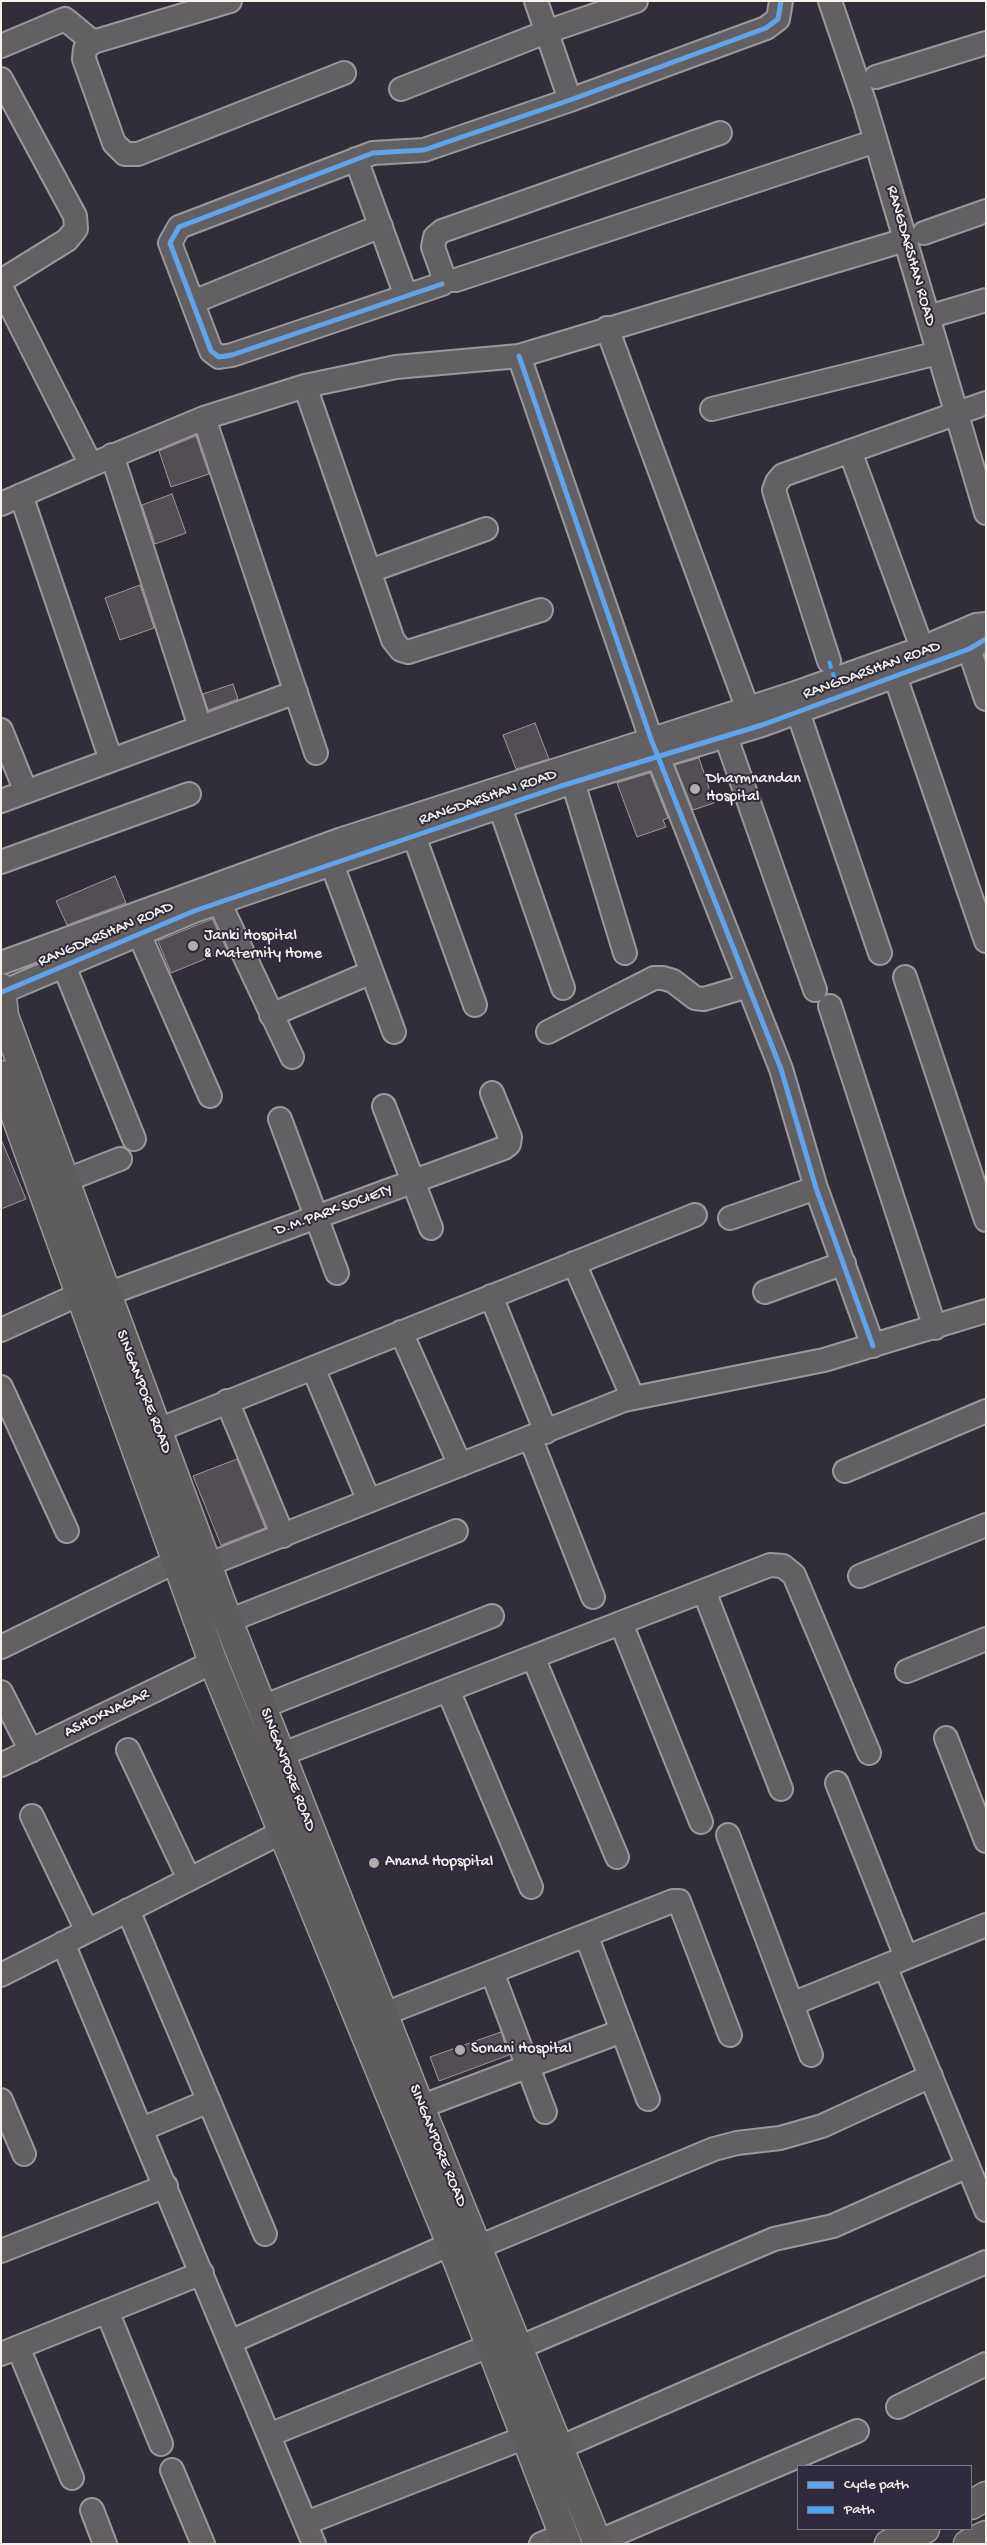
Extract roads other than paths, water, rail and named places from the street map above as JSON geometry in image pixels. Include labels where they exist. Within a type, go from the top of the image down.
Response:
[{"type":"main road","name":"SINGANPORE ROAD","points":[[2,990],[4,1016],[64,1181],[90,1297],[158,1430],[228,1621],[262,1707],[280,1755],[295,1826],[489,2346],[526,2438],[557,2541]]},
{"type":"main road","name":"SINGANPORE ROAD","points":[[1,1075],[90,1297],[176,1562],[213,1662],[295,1826],[384,2014],[597,2543]]},
{"type":"main road","points":[[890,2544],[923,2530]]},
{"type":"street","points":[[230,1],[93,42],[85,49],[84,59],[114,144],[125,154],[138,154],[344,73]]},
{"type":"street","points":[[536,1],[570,100]]},
{"type":"street","points":[[401,89],[546,32],[636,1]]},
{"type":"street","points":[[442,284],[232,355],[219,357],[211,351],[170,243],[178,226],[356,159],[374,153],[424,150],[570,100],[766,28],[778,19],[781,1]]},
{"type":"street","name":"RANGDARSHAN ROAD","points":[[830,1],[876,141],[914,236],[928,317],[985,507]]},
{"type":"street","points":[[1,46],[64,20],[93,42]]},
{"type":"street","points":[[876,77],[986,43]]},
{"type":"street","points":[[1,79],[75,216],[76,230],[67,240],[1,281]]},
{"type":"street","points":[[720,133],[442,231],[435,237],[433,247],[442,276],[447,280],[456,280],[876,141]]},
{"type":"street","points":[[356,159],[406,296]]},
{"type":"street","points":[[111,760],[11,499],[204,418],[304,386],[396,367],[519,356],[914,236],[986,211]]},
{"type":"street","points":[[193,302],[381,226]]},
{"type":"street","points":[[1,287],[91,464]]},
{"type":"street","points":[[928,317],[986,300]]},
{"type":"street","points":[[607,328],[747,707]]},
{"type":"street","points":[[712,409],[938,353]]},
{"type":"street","points":[[519,356],[654,748],[781,1069],[816,1188],[873,1346]]},
{"type":"street","points":[[304,386],[393,640],[401,650],[408,652],[541,610]]},
{"type":"street","points":[[829,661],[774,490],[777,482],[783,475],[986,403]]},
{"type":"street","points":[[204,418],[316,753]]},
{"type":"street","points":[[850,451],[922,648]]},
{"type":"street","points":[[112,455],[200,727]]},
{"type":"street","points":[[370,571],[486,529]]},
{"type":"street","name":"RANGDARSHAN ROAD","points":[[2,990],[219,902],[573,782],[747,707],[795,693],[922,648],[976,625],[986,624]]},
{"type":"street","points":[[977,644],[986,698]]},
{"type":"street","name":"RANGDARSHAN ROAD","points":[[1,963],[342,839],[654,748],[726,736],[798,712],[977,644]]},
{"type":"street","points":[[895,676],[986,941]]},
{"type":"street","points":[[1,801],[296,692]]},
{"type":"street","points":[[798,712],[880,953]]},
{"type":"street","points":[[1,730],[26,792]]},
{"type":"street","points":[[726,736],[823,998],[935,1328]]},
{"type":"street","points":[[573,782],[625,953]]},
{"type":"street","points":[[1,862],[189,794]]},
{"type":"street","points":[[500,807],[563,988]]},
{"type":"street","points":[[414,836],[475,1005]]},
{"type":"street","points":[[332,864],[394,1032]]},
{"type":"street","points":[[219,902],[292,1057]]},
{"type":"street","points":[[138,934],[210,1096]]},
{"type":"street","points":[[64,966],[134,1139]]},
{"type":"street","points":[[272,1015],[372,972]]},
{"type":"street","points":[[905,977],[986,1220]]},
{"type":"street","points":[[548,1032],[654,978],[663,978],[674,982],[695,998],[704,999],[748,986]]},
{"type":"street","name":"D.M.PARK SOCIETY","points":[[1,1330],[414,1182],[509,1144],[510,1137],[492,1093]]},
{"type":"street","points":[[384,1106],[431,1228]]},
{"type":"street","points":[[280,1119],[337,1274]]},
{"type":"street","points":[[64,1181],[120,1159]]},
{"type":"street","points":[[730,1218],[816,1188]]},
{"type":"street","points":[[158,1430],[695,1214]]},
{"type":"street","points":[[574,1263],[633,1398]]},
{"type":"street","points":[[765,1292],[844,1264]]},
{"type":"street","points":[[491,1296],[593,1596]]},
{"type":"street","points":[[1,1647],[176,1562],[204,1557],[283,1536],[633,1398],[824,1360],[935,1328],[986,1311]]},
{"type":"street","points":[[402,1332],[460,1465]]},
{"type":"street","points":[[312,1368],[370,1501]]},
{"type":"street","points":[[1,1387],[67,1532]]},
{"type":"street","points":[[227,1402],[283,1536]]},
{"type":"street","points":[[845,1471],[986,1411]]},
{"type":"street","points":[[860,1576],[986,1525]]},
{"type":"street","points":[[228,1621],[456,1531]]},
{"type":"street","points":[[280,1755],[770,1565],[782,1566],[794,1575],[869,1753]]},
{"type":"street","points":[[704,1591],[781,1789]]},
{"type":"street","points":[[262,1707],[492,1616]]},
{"type":"street","points":[[621,1623],[701,1822]]},
{"type":"street","points":[[907,1671],[986,1639]]},
{"type":"street","points":[[534,1656],[617,1857]]},
{"type":"street","name":"ASHOKNAGAR","points":[[1,1765],[213,1662]]},
{"type":"street","points":[[448,1690],[531,1887]]},
{"type":"street","points":[[1,1692],[31,1751]]},
{"type":"street","points":[[946,1738],[986,1841]]},
{"type":"street","points":[[128,1750],[189,1879]]},
{"type":"street","points":[[837,1783],[906,1957]]},
{"type":"street","points":[[32,1816],[87,1931]]},
{"type":"street","points":[[1,1976],[295,1826]]},
{"type":"street","points":[[728,1835],[811,2055]]},
{"type":"street","points":[[384,2014],[673,1901],[679,1902],[730,2035]]},
{"type":"street","points":[[128,1910],[265,2234]]},
{"type":"street","points":[[792,2004],[986,1925]]},
{"type":"street","points":[[586,1935],[648,2099]]},
{"type":"street","points":[[63,1943],[314,2544]]},
{"type":"street","points":[[885,1966],[986,2210]]},
{"type":"street","points":[[492,1972],[545,2112]]},
{"type":"street","points":[[420,2107],[622,2031]]},
{"type":"street","points":[[478,2246],[714,2149],[737,2143],[780,2138],[822,2126],[931,2076]]},
{"type":"street","points":[[1,2100],[24,2154]]},
{"type":"street","points":[[142,2129],[209,2102]]},
{"type":"street","points":[[518,2348],[774,2239],[833,2226],[968,2166]]},
{"type":"street","points":[[1,2251],[166,2186]]},
{"type":"street","points":[[230,2342],[451,2244]]},
{"type":"street","points":[[559,2448],[986,2262]]},
{"type":"street","points":[[72,2478],[9,2351],[202,2273]]},
{"type":"street","points":[[107,2311],[161,2444]]},
{"type":"street","points":[[269,2435],[489,2346]]},
{"type":"street","points":[[898,2407],[986,2364]]},
{"type":"street","points":[[597,2543],[857,2431]]},
{"type":"street","points":[[306,2523],[526,2438]]},
{"type":"street","points":[[172,2470],[203,2544]]},
{"type":"street","points":[[976,2501],[981,2540]]},
{"type":"street","points":[[92,2510],[105,2544]]},
{"type":"place","name":"Dharmnandan Hospital","points":[[695,789]]},
{"type":"place","name":"Janki Hospital & Maternity Home","points":[[193,946]]},
{"type":"place","name":"Anand Hopspital","points":[[374,1863]]},
{"type":"place","name":"Sonani Hospital","points":[[460,2050]]}]
